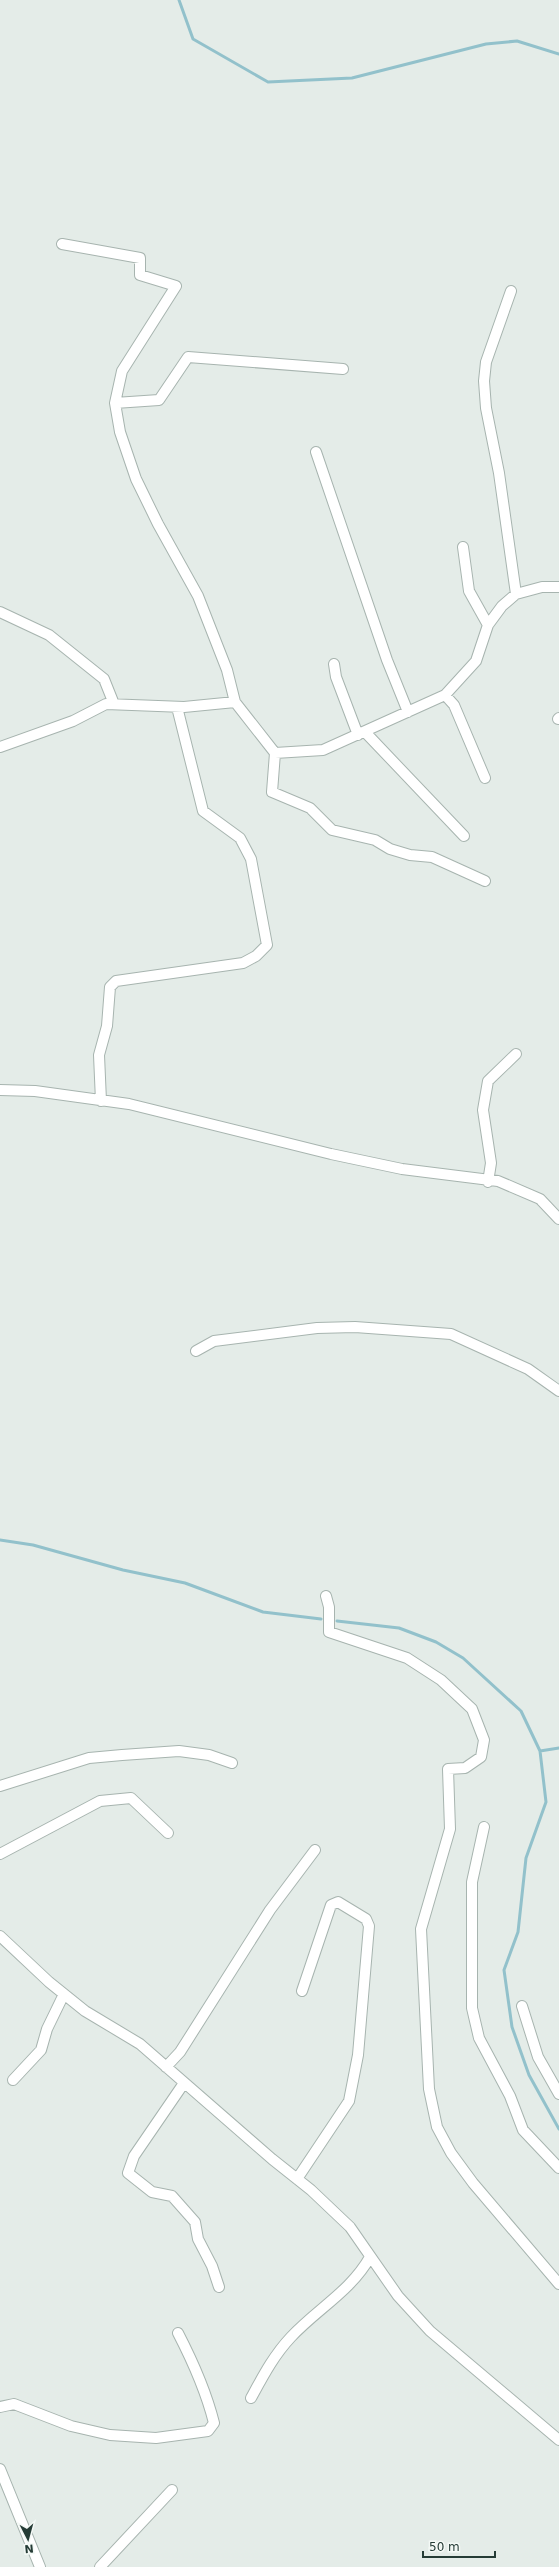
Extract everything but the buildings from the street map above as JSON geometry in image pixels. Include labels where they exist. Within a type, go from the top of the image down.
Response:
[{"type":"street","points":[[62,244],[140,258],[140,275],[176,286],[122,371],[115,403],[120,432],[136,478],[158,524],[198,596],[227,670],[235,702],[275,753],[272,792],[310,808],[332,830],[374,840],[390,849],[410,855],[432,857],[485,881]]},
{"type":"street","points":[[511,291],[486,362],[484,381],[486,408],[500,473],[516,594]]},
{"type":"street","points":[[115,403],[159,400],[188,357],[343,369]]},
{"type":"street","points":[[316,452],[386,660],[408,712]]},
{"type":"street","points":[[463,548],[469,591],[488,625]]},
{"type":"street","points":[[275,753],[323,750],[446,696],[476,661],[488,625],[502,606],[516,594],[542,587],[559,588]]},
{"type":"street","points":[[0,612],[49,635],[104,679],[114,704]]},
{"type":"street","points":[[334,664],[336,677],[362,733],[464,836]]},
{"type":"street","points":[[446,696],[454,705],[485,778]]},
{"type":"street","points":[[0,747],[73,721],[106,704],[177,707],[235,702]]},
{"type":"street","points":[[101,1101],[99,1055],[107,1026],[110,987],[116,981],[243,963],[256,956],[267,945],[251,859],[240,838],[203,811],[177,707]]},
{"type":"street","points":[[488,1181],[491,1163],[483,1110],[488,1082],[516,1054]]},
{"type":"street","points":[[0,1090],[35,1091],[170,1112],[331,1154],[395,1167],[488,1181],[540,1199],[559,1219]]},
{"type":"street","points":[[196,1350],[214,1341],[317,1328],[355,1327],[451,1334],[528,1369],[559,1390]]},
{"type":"street","points":[[326,1596],[329,1607],[329,1632],[407,1658],[441,1680],[472,1709],[484,1740],[481,1757],[465,1768],[448,1769],[450,1830],[421,1929],[429,2089],[437,2127],[451,2153],[473,2183],[559,2284]]},
{"type":"street","points":[[0,1786],[89,1758],[179,1751],[209,1755],[232,1764]]},
{"type":"street","points":[[0,1854],[100,1801],[131,1798],[168,1833]]},
{"type":"street","points":[[484,1827],[472,1882],[472,2008],[479,2038],[510,2096],[523,2130],[559,2168]]},
{"type":"street","points":[[166,2067],[180,2052],[270,1910],[315,1850]]},
{"type":"street","points":[[297,2179],[349,2100],[358,2055],[370,1926],[366,1919],[338,1902],[331,1905],[302,1991]]},
{"type":"street","points":[[0,1936],[85,2011],[140,2044],[297,2179],[350,2227],[398,2296],[430,2331],[559,2440]]},
{"type":"street","points":[[13,2080],[41,2050],[47,2029],[64,1994]]},
{"type":"street","points":[[522,2006],[538,2057],[559,2094]]},
{"type":"street","points":[[184,2083],[134,2156],[128,2173],[152,2192],[172,2196],[195,2222],[198,2239],[212,2266],[219,2287]]},
{"type":"street","points":[[251,2398],[276,2353],[292,2335],[362,2272],[370,2257]]},
{"type":"street","points":[[0,2407],[14,2404],[71,2426],[110,2435],[156,2438],[208,2432],[214,2423],[211,2411],[202,2383],[178,2333]]},
{"type":"street","points":[[0,2468],[40,2567]]},
{"type":"street","points":[[100,2567],[172,2490]]},
{"type":"waterway","points":[[179,0],[193,39],[268,82],[352,78],[486,44],[517,41],[559,54]]},
{"type":"waterway","points":[[0,1540],[33,1545],[123,1570],[185,1583],[263,1612],[321,1619]]},
{"type":"waterway","points":[[337,1621],[399,1628],[436,1642],[463,1658],[521,1711],[540,1751],[546,1802],[526,1858],[518,1932],[504,1970],[512,2027],[529,2075],[559,2129]]},
{"type":"waterway","points":[[540,1751],[559,1748]]}]
